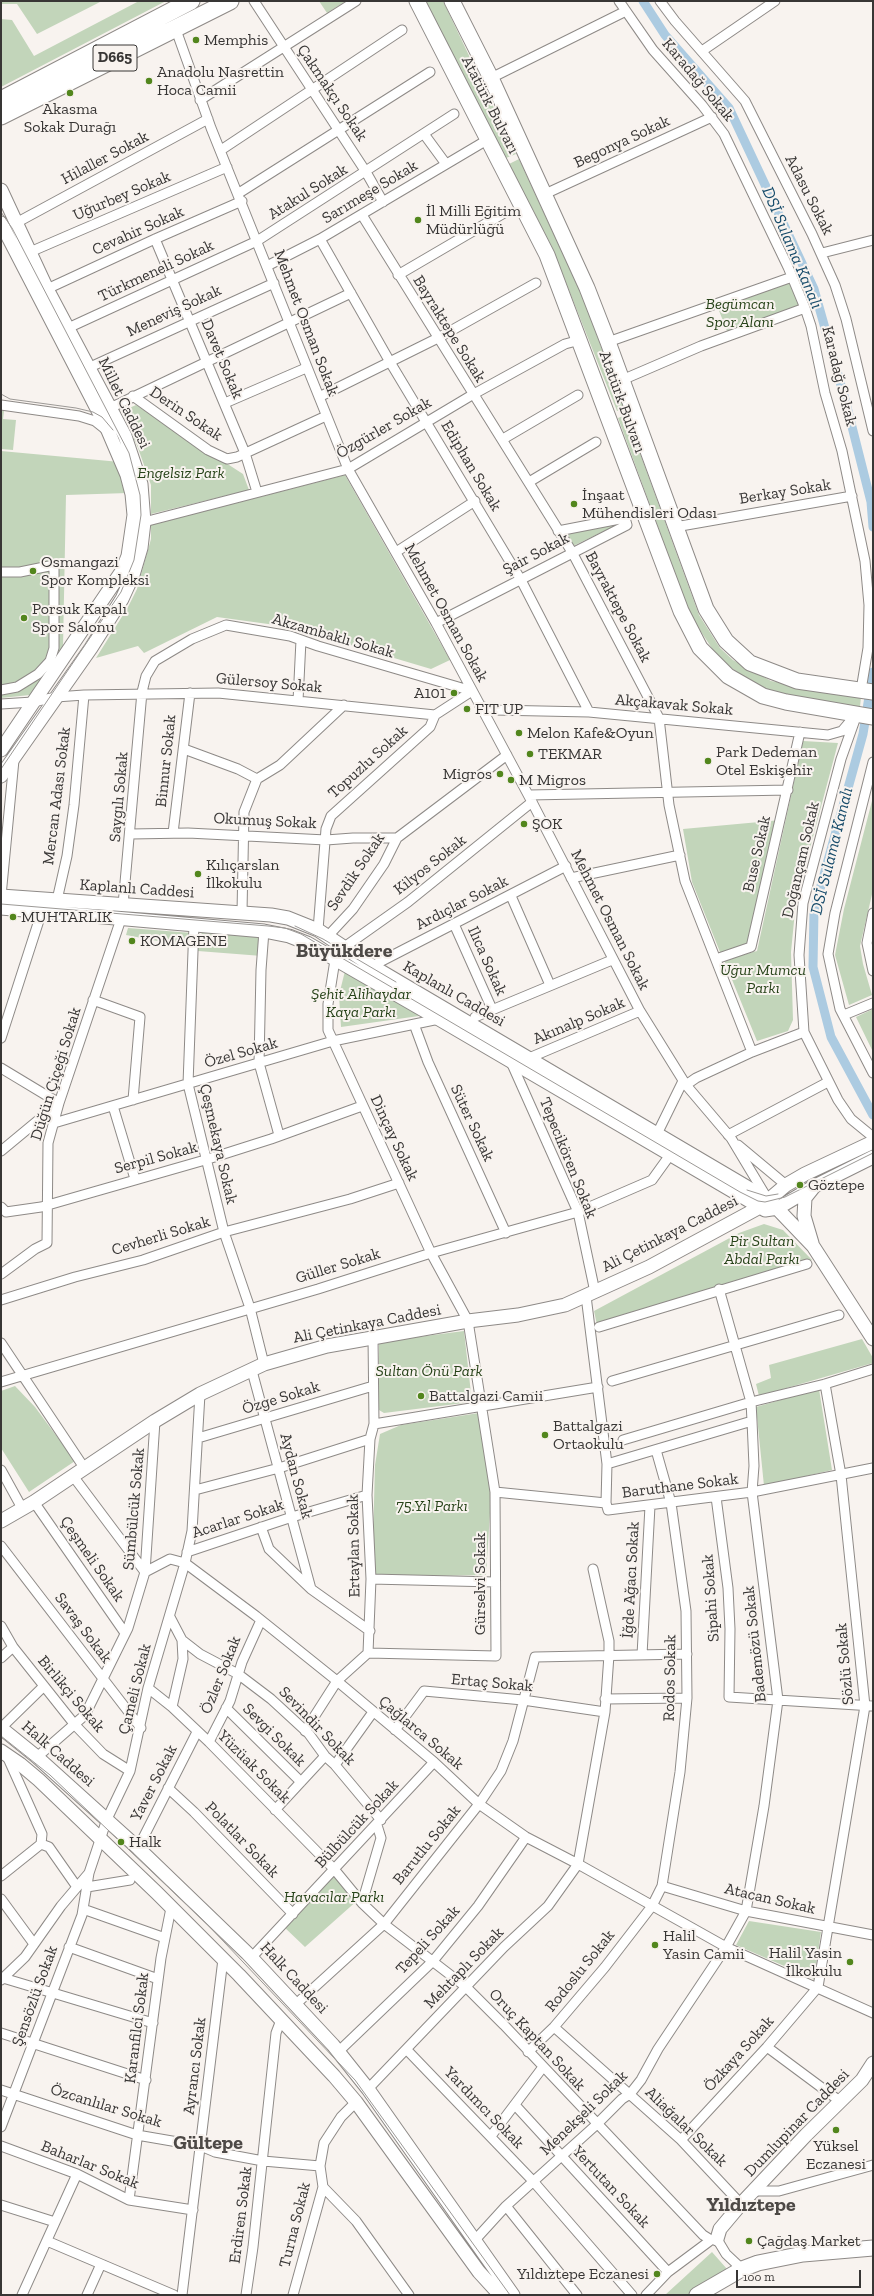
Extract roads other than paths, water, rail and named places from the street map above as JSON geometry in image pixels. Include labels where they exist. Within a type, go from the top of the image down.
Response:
[{"type":"highway","name":"D665","points":[[1,100],[191,1]]},
{"type":"highway","name":"D665","points":[[1,116],[230,1]]},
{"type":"main road","name":"Atatürk Bulvarı","points":[[417,1],[547,255],[681,611],[700,648],[728,676],[762,696],[786,702],[863,715]]},
{"type":"main road","name":"Atatürk Bulvarı","points":[[452,1],[491,78],[545,194],[608,342],[706,609],[726,641],[750,663],[797,681],[866,691]]},
{"type":"main road","name":"Millet Caddesi","points":[[1,190],[47,289],[125,436],[136,464],[142,490],[144,522],[141,548],[133,575],[122,599],[91,648],[1,776]]},
{"type":"main road","name":"Millet Caddesi","points":[[1,223],[108,432],[128,475],[134,515],[128,556],[114,584],[1,750]]},
{"type":"main road","name":"Kaplanlı Caddesi","points":[[1,896],[242,912],[288,918],[323,933],[343,948],[372,966],[657,1134],[769,1205]]},
{"type":"main road","name":"Kaplanlı Caddesi","points":[[1,908],[264,931],[289,936],[335,960],[439,1019],[670,1155],[769,1205]]},
{"type":"main road","points":[[769,1205],[786,1185],[873,1142]]},
{"type":"main road","points":[[769,1205],[813,1187],[873,1157]]},
{"type":"main road","points":[[813,1187],[805,1198],[804,1216],[814,1246],[873,1339]]},
{"type":"main road","points":[[769,1205],[814,1246]]},
{"type":"main road","name":"Ali Çetinkaya Caddesi","points":[[1,1521],[34,1502],[155,1421],[200,1394],[252,1371],[264,1364],[327,1346],[565,1305],[649,1267],[769,1205]]},
{"type":"main road","name":"Halk Caddesi","points":[[1,1728],[37,1757],[138,1848],[251,1958],[339,2051],[368,2089],[513,2295]]},
{"type":"main road","name":"Halk Caddesi","points":[[4,1753],[30,1772],[101,1838],[223,1959],[334,2076],[356,2102],[480,2272],[500,2295]]},
{"type":"main road","name":"Dumlupinar Caddesi","points":[[714,2240],[720,2229],[741,2204],[806,2135],[862,2080],[873,2063]]},
{"type":"main road","points":[[697,2295],[742,2269],[782,2257],[873,2248]]},
{"type":"street","name":"Çakmakçı Sokak","points":[[254,1],[366,172],[383,202]]},
{"type":"street","points":[[200,100],[356,1]]},
{"type":"street","name":"Karadağ Sokak","points":[[619,1],[653,50],[712,117],[724,134],[744,171],[805,308],[852,496],[866,561],[869,605],[866,691]]},
{"type":"street","name":"Adasu Sokak","points":[[660,1],[745,101],[822,253],[846,319],[873,431]]},
{"type":"street","points":[[702,51],[775,1]]},
{"type":"street","points":[[491,78],[626,11]]},
{"type":"street","name":"Mehmet Osman Sokak","points":[[175,28],[200,100],[268,266],[306,368],[348,469],[436,623],[531,798],[612,960],[640,1011],[684,1083],[730,1137],[769,1205]]},
{"type":"street","points":[[220,150],[311,88],[402,30]]},
{"type":"street","name":"Cevahir Sokak","points":[[47,289],[240,197],[430,72]]},
{"type":"street","name":"Atakul Sokak","points":[[258,241],[454,114]]},
{"type":"street","name":"Begonya Sokak","points":[[545,194],[712,117]]},
{"type":"street","name":"Hilaller Sokak","points":[[16,223],[208,119]]},
{"type":"street","points":[[424,134],[446,164]]},
{"type":"street","name":"Sarımeşe Sokak","points":[[268,266],[320,239],[487,140]]},
{"type":"street","name":"Uğurbey Sokak","points":[[30,252],[227,167]]},
{"type":"street","points":[[398,275],[504,213]]},
{"type":"street","name":"Bayraktepe Sokak","points":[[362,214],[472,395],[503,439],[572,552],[659,718],[668,792],[685,881],[752,1052]]},
{"type":"street","name":"Davet Sokak","points":[[155,238],[245,453],[256,492]]},
{"type":"street","name":"Ediphan Sokak","points":[[320,239],[390,362],[427,420],[521,580],[589,712]]},
{"type":"street","points":[[822,253],[873,240]]},
{"type":"street","name":"Türkmeneli Sokak","points":[[68,328],[172,279],[258,241]]},
{"type":"street","points":[[608,342],[792,277]]},
{"type":"street","name":"Meneviş Sokak","points":[[88,368],[189,320],[274,283]]},
{"type":"street","points":[[319,397],[438,338],[536,283]]},
{"type":"street","points":[[110,408],[351,293]]},
{"type":"street","points":[[622,380],[701,346],[805,308]]},
{"type":"street","name":"Özgürler Sokak","points":[[144,522],[348,469],[427,420],[565,344],[580,340]]},
{"type":"street","points":[[225,403],[306,368]]},
{"type":"street","points":[[503,439],[578,395]]},
{"type":"street","name":"Derin Sokak","points":[[133,396],[214,452],[227,459],[245,453]]},
{"type":"street","points":[[1,405],[79,416],[95,421],[108,432]]},
{"type":"street","points":[[245,453],[326,416]]},
{"type":"street","points":[[530,482],[596,442]]},
{"type":"street","name":"Berkay Sokak","points":[[675,527],[852,496]]},
{"type":"street","points":[[396,552],[475,502]]},
{"type":"street","name":"Şair Sokak","points":[[436,623],[628,524],[625,518],[558,531]]},
{"type":"street","points":[[1,572],[20,572],[54,565],[54,648],[50,661],[38,674],[22,684],[1,690]]},
{"type":"street","name":"Akzambaklı Sokak","points":[[142,692],[146,676],[155,661],[192,639],[226,625],[290,636],[472,691]]},
{"type":"street","points":[[298,701],[302,640]]},
{"type":"street","points":[[435,715],[472,691]]},
{"type":"street","name":"Gülersoy Sokak","points":[[1,704],[33,702],[56,697],[142,692],[218,693],[435,715]]},
{"type":"street","name":"Saygılı Sokak","points":[[123,905],[131,834],[142,692]]},
{"type":"street","name":"Binnur Sokak","points":[[173,833],[190,693]]},
{"type":"street","name":"Mercan Adası Sokak","points":[[57,900],[67,856],[74,805],[84,695]]},
{"type":"street","points":[[242,912],[243,835],[246,803],[258,779],[280,765],[344,705]]},
{"type":"street","name":"Akçakavak Sokak","points":[[480,706],[494,710],[589,712],[828,735],[842,731],[863,715]]},
{"type":"street","name":"Topuzlu Sokak","points":[[323,933],[326,840],[331,816],[430,727],[435,715]]},
{"type":"street","name":"Doğançam Sokak","points":[[863,715],[841,759],[803,903],[798,954],[804,1032],[828,1082],[851,1118],[873,1137]]},
{"type":"street","name":"Buse Sokak","points":[[716,959],[751,947],[800,732]]},
{"type":"street","points":[[184,749],[238,769],[258,779]]},
{"type":"street","name":"Sevdik Sokak","points":[[323,933],[352,909],[384,864],[397,838],[507,755]]},
{"type":"street","points":[[1,896],[14,758]]},
{"type":"street","points":[[873,762],[835,913],[828,954],[840,1009],[873,1073]]},
{"type":"street","points":[[531,798],[668,792],[788,790]]},
{"type":"street","name":"Kilyos Sokak","points":[[343,948],[408,902],[531,798]]},
{"type":"street","name":"Okumuş Sokak","points":[[131,834],[173,833],[243,835],[326,840],[353,838],[397,838]]},
{"type":"street","points":[[571,878],[680,855]]},
{"type":"street","name":"Ardıçlar Sokak","points":[[372,966],[511,896],[566,866]]},
{"type":"street","points":[[511,896],[550,985]]},
{"type":"street","points":[[1,1038],[42,911]]},
{"type":"street","points":[[873,913],[867,943],[872,960],[873,971]]},
{"type":"street","name":"Düğün Çiçeği Sokak","points":[[1,1274],[35,1249],[47,1244],[48,1143],[59,1103],[121,919]]},
{"type":"street","name":"Ilıca Sokak","points":[[454,924],[492,1009]]},
{"type":"street","name":"Çeşmekaya Sokak","points":[[194,925],[188,1084],[205,1160],[224,1232],[250,1308],[264,1364]]},
{"type":"street","points":[[264,931],[261,970],[259,1063],[279,1135]]},
{"type":"street","name":"Dinçay Sokak","points":[[335,960],[328,1004],[328,1030],[431,1253],[468,1321]]},
{"type":"street","points":[[475,1017],[612,960]]},
{"type":"street","points":[[93,1000],[140,1017],[133,1100]]},
{"type":"street","points":[[844,1015],[873,1003]]},
{"type":"street","name":"Akınalp Sokak","points":[[530,1058],[640,1011]]},
{"type":"street","name":"Özel Sokak","points":[[54,1123],[333,1041],[439,1019]]},
{"type":"street","name":"Süter Sokak","points":[[414,1024],[428,1062],[506,1233]]},
{"type":"street","points":[[657,1134],[684,1083],[752,1052],[804,1032]]},
{"type":"street","name":"Tepecikören Sokak","points":[[511,1062],[578,1212],[590,1294],[598,1387],[607,1464],[606,1503]]},
{"type":"street","points":[[1,1068],[59,1103],[1,1151]]},
{"type":"street","points":[[786,1185],[730,1137],[828,1082]]},
{"type":"street","points":[[113,1106],[135,1179]]},
{"type":"street","name":"Serpil Sokak","points":[[3,1212],[47,1205],[205,1160],[362,1106]]},
{"type":"street","name":"Güller Sokak","points":[[1,1382],[318,1289],[431,1253],[578,1212],[652,1180],[670,1155]]},
{"type":"street","name":"Cevherli Sokak","points":[[1,1300],[75,1277],[143,1260],[224,1232],[350,1199],[399,1183]]},
{"type":"street","points":[[599,1327],[807,1264]]},
{"type":"street","name":"Bademözü Sokak","points":[[719,1290],[750,1402],[754,1466],[752,1492],[778,1700],[764,1806],[746,1911]]},
{"type":"street","points":[[612,1381],[839,1315]]},
{"type":"street","name":"Gürselvi Sokak","points":[[368,1653],[496,1656],[495,1492],[468,1321]]},
{"type":"street","name":"Ertaylan Sokak","points":[[368,1653],[371,1579],[367,1495],[370,1439],[374,1424],[373,1337]]},
{"type":"street","points":[[1,1343],[85,1469]]},
{"type":"street","points":[[623,1440],[750,1402],[825,1384],[873,1369]]},
{"type":"street","name":"Aydan Sokak","points":[[252,1371],[311,1589]]},
{"type":"street","name":"Sözlü Sokak","points":[[818,1988],[869,1706],[841,1475],[825,1384]]},
{"type":"street","name":"Özge Sokak","points":[[198,1438],[373,1386]]},
{"type":"street","points":[[374,1424],[598,1387]]},
{"type":"street","points":[[73,1476],[145,1572],[170,1559],[185,1563],[192,1531],[200,1394]]},
{"type":"street","name":"Sümbülcük Sokak","points":[[37,1757],[85,1715],[125,1633],[145,1572],[155,1421]]},
{"type":"street","points":[[607,1464],[752,1421]]},
{"type":"street","points":[[195,1490],[279,1468],[370,1439]]},
{"type":"street","name":"Rodos Sokak","points":[[652,1906],[662,1886],[680,1772],[687,1698],[686,1611],[671,1503],[656,1450]]},
{"type":"street","name":"Baruthane Sokak","points":[[495,1492],[606,1503],[608,1510],[650,1506],[752,1492],[873,1468]]},
{"type":"street","points":[[1,1470],[22,1508]]},
{"type":"street","name":"Acarlar Sokak","points":[[187,1552],[292,1517],[367,1495]]},
{"type":"street","name":"Sipahi Sokak","points":[[716,1497],[728,1588],[730,1629],[728,1697],[778,1700]]},
{"type":"street","name":"Çeşmeli Sokak","points":[[34,1502],[125,1633]]},
{"type":"street","name":"İğde Ağacı Sokak","points":[[642,1655],[650,1506]]},
{"type":"street","points":[[262,1527],[269,1549],[311,1589],[370,1631]]},
{"type":"street","name":"Savaş Sokak","points":[[1,1546],[141,1728]]},
{"type":"street","name":"Çameli Sokak","points":[[88,1873],[107,1819],[130,1771],[141,1728],[148,1688],[185,1563]]},
{"type":"street","name":"Çağlarca Sokak","points":[[185,1563],[261,1620],[337,1681],[434,1762],[479,1804],[526,1837],[578,1864],[726,1947],[873,2013]]},
{"type":"street","points":[[578,1864],[604,1712],[609,1655],[608,1641],[593,1569]]},
{"type":"street","points":[[371,1579],[495,1582]]},
{"type":"street","name":"Sevindir Sokak","points":[[170,1617],[182,1640],[200,1654],[238,1674],[272,1698],[305,1731],[325,1756],[335,1765],[379,1822]]},
{"type":"street","name":"Özler Sokak","points":[[209,1742],[226,1708],[238,1674],[261,1620]]},
{"type":"street","name":"Birlikçi Sokak","points":[[1,1626],[13,1647],[75,1725],[103,1754],[130,1771]]},
{"type":"street","points":[[172,1707],[183,1659],[182,1640]]},
{"type":"street","points":[[1,1658],[13,1647]]},
{"type":"street","points":[[305,1731],[337,1681],[368,1653]]},
{"type":"street","points":[[609,1655],[687,1654]]},
{"type":"street","name":"Barutlu Sokak","points":[[295,2005],[384,1924],[479,1804],[501,1771],[513,1740],[535,1657],[609,1655]]},
{"type":"street","points":[[1,1728],[44,1686]]},
{"type":"street","name":"Yüzüak Sokak","points":[[148,1688],[172,1707],[209,1742],[334,1869]]},
{"type":"street","name":"Ertaç Sokak","points":[[395,1730],[424,1691],[523,1700],[604,1712]]},
{"type":"street","points":[[605,1699],[687,1698]]},
{"type":"street","points":[[778,1700],[869,1706]]},
{"type":"street","name":"Sevgi Sokak","points":[[226,1708],[302,1782]]},
{"type":"street","points":[[335,1765],[373,1712]]},
{"type":"street","name":"Yaver Sokak","points":[[138,1848],[197,1732]]},
{"type":"street","points":[[1,1876],[41,1844],[42,1834],[4,1753]]},
{"type":"street","points":[[275,1810],[325,1756]]},
{"type":"street","name":"Bülbülcük Sokak","points":[[251,1958],[434,1762]]},
{"type":"street","name":"Polatlar Sokak","points":[[168,1788],[194,1812],[293,1914]]},
{"type":"street","points":[[362,1903],[378,1853],[381,1838],[379,1822]]},
{"type":"street","name":"Tepeli Sokak","points":[[339,2051],[433,1961],[478,1906],[526,1837]]},
{"type":"street","points":[[41,1844],[49,1847],[77,1887]]},
{"type":"street","name":"Mehtaplı Sokak","points":[[368,2089],[504,1947],[548,1906],[578,1864]]},
{"type":"street","name":"Oruç Kaptan Sokak","points":[[334,1869],[362,1903],[384,1924],[466,1987],[703,2236],[714,2240],[742,2269]]},
{"type":"street","points":[[2,1979],[25,1957],[88,1873]]},
{"type":"street","name":"Şensözlü Sokak","points":[[1,2127],[83,1910],[88,1873]]},
{"type":"street","points":[[87,1887],[130,1880]]},
{"type":"street","name":"Atacan Sokak","points":[[662,1886],[746,1911],[829,1928],[873,1935]]},
{"type":"street","points":[[1,1899],[34,1944]]},
{"type":"street","name":"Rodoslu Sokak","points":[[528,2052],[554,2027],[605,1967],[652,1906]]},
{"type":"street","name":"Karanfilci Sokak","points":[[130,2200],[137,2134],[146,2080],[158,1979],[171,1908]]},
{"type":"street","points":[[83,1910],[165,1938]]},
{"type":"street","name":"Menekşeli Sokak","points":[[475,2240],[506,2206],[596,2125],[622,2099],[630,2094],[641,2080],[658,2049],[726,1947],[746,1911]]},
{"type":"street","points":[[69,1947],[158,1979]]},
{"type":"street","name":"Ayrancı Sokak","points":[[182,2295],[223,1959]]},
{"type":"street","points":[[2,1979],[53,1992],[153,2023]]},
{"type":"street","name":"Özkaya Sokak","points":[[681,2140],[767,2047],[818,1988]]},
{"type":"street","name":"Erdiren Sokak","points":[[246,2295],[263,2161],[276,2033],[281,2020]]},
{"type":"street","name":"Aliağalar Sokak","points":[[554,2027],[681,2140],[741,2204]]},
{"type":"street","points":[[1,2033],[146,2080]]},
{"type":"street","points":[[767,2047],[841,2102]]},
{"type":"street","name":"Yardımcı Sokak","points":[[407,2050],[491,2136],[632,2295]]},
{"type":"street","points":[[491,2136],[543,2067]]},
{"type":"street","name":"Özcanlılar Sokak","points":[[1,2090],[137,2134],[201,2146],[214,2152],[263,2161],[320,2166]]},
{"type":"street","name":"Turna Sokak","points":[[293,2295],[323,2187],[320,2166],[324,2143],[329,2133],[356,2102]]},
{"type":"street","name":"Yertutan Sokak","points":[[515,2105],[668,2272]]},
{"type":"street","name":"Baharlar Sokak","points":[[1,2146],[77,2174],[130,2200],[193,2210]]},
{"type":"street","points":[[754,2191],[779,2191],[873,2165]]},
{"type":"street","points":[[22,2295],[77,2174]]},
{"type":"street","points":[[323,2187],[356,2221],[409,2295]]},
{"type":"street","points":[[1,2205],[55,2222]]},
{"type":"street","points":[[506,2206],[577,2295]]},
{"type":"street","points":[[646,2295],[668,2272],[714,2240]]},
{"type":"street","points":[[47,2241],[101,2264],[158,2292],[174,2295]]},
{"type":"street","points":[[87,2295],[101,2264]]},
{"type":"waterway","name":"DSİ Sulama Kanalı","points":[[643,1],[665,35],[729,108],[814,289],[846,403],[871,502],[873,527]]},
{"type":"waterway","name":"DSİ Sulama Kanalı","points":[[873,672],[863,734],[814,911],[813,967],[831,1037],[873,1115]]},
{"type":"tram line","points":[[1,212],[12,228],[129,453],[140,495],[141,515],[134,560],[121,592],[1,769]]},
{"type":"tram line","points":[[1,394],[10,399],[76,408],[93,412],[102,417],[113,430]]},
{"type":"tram line","points":[[1,904],[268,926],[285,928],[301,934],[740,1192],[758,1201],[765,1202],[785,1197],[873,1153]]},
{"type":"tram line","points":[[295,926],[323,939],[396,982]]},
{"type":"tram line","points":[[747,1190],[766,1196],[778,1194]]},
{"type":"tram line","points":[[1,1736],[50,1775],[206,1923],[355,2080],[510,2295]]},
{"type":"place","name":"Memphis","points":[[196,40]]},
{"type":"place","name":"Anadolu Nasrettin Hoca Camii","points":[[149,81]]},
{"type":"place","name":"Akasma Sokak Durağı","points":[[70,93]]},
{"type":"place","name":"İl Milli Eğitim Müdürlüğü","points":[[418,220]]},
{"type":"place","name":"İnşaat Mühendisleri Odası","points":[[574,504]]},
{"type":"place","name":"Osmangazi Spor Kompleksi","points":[[33,571]]},
{"type":"place","name":"Porsuk Kapalı Spor Salonu","points":[[24,618]]},
{"type":"place","name":"A101","points":[[454,693]]},
{"type":"place","name":"FIT UP","points":[[467,709]]},
{"type":"place","name":"Melon Kafe&Oyun","points":[[519,733]]},
{"type":"place","name":"TEKMAR","points":[[530,754]]},
{"type":"place","name":"Park Dedeman Otel Eskişehir","points":[[708,761]]},
{"type":"place","name":"Migros","points":[[500,774]]},
{"type":"place","name":"M Migros","points":[[511,780]]},
{"type":"place","name":"ŞOK","points":[[524,824]]},
{"type":"place","name":"Kılıçarslan İlkokulu","points":[[198,874]]},
{"type":"place","name":"MUHTARLIK","points":[[13,917]]},
{"type":"place","name":"KOMAGENE","points":[[132,941]]},
{"type":"place","name":"Göztepe","points":[[800,1185]]},
{"type":"place","name":"Battalgazi Camii","points":[[421,1396]]},
{"type":"place","name":"Battalgazi Ortaokulu","points":[[545,1435]]},
{"type":"place","name":"Halk","points":[[121,1842]]},
{"type":"place","name":"Halil Yasin Camii","points":[[655,1945]]},
{"type":"place","name":"Halil Yasin İlkokulu","points":[[850,1962]]},
{"type":"place","name":"Yüksel Eczanesi","points":[[836,2130]]},
{"type":"place","name":"Çağdaş Market","points":[[749,2241]]},
{"type":"place","name":"Yıldıztepe Eczanesi","points":[[657,2274]]},
{"type":"district","name":"Büyükdere","points":[[344,951]]},
{"type":"district","name":"Gültepe","points":[[208,2143]]},
{"type":"district","name":"Yıldıztepe","points":[[751,2205]]},
{"type":"park label","name":"Begümcan Spor Alanı","points":[[740,313]]},
{"type":"park label","name":"Engelsiz Park","points":[[181,473]]},
{"type":"park label","name":"Uğur Mumcu Parkı","points":[[763,979]]},
{"type":"park label","name":"Şehit Alihaydar Kaya Parkı","points":[[361,1003]]},
{"type":"park label","name":"Pir Sultan Abdal Parkı","points":[[762,1250]]},
{"type":"park label","name":"Sultan Önü Park","points":[[429,1371]]},
{"type":"park label","name":"75.Yıl Parkı","points":[[432,1506]]},
{"type":"park label","name":"Havacılar Parkı","points":[[334,1897]]}]
